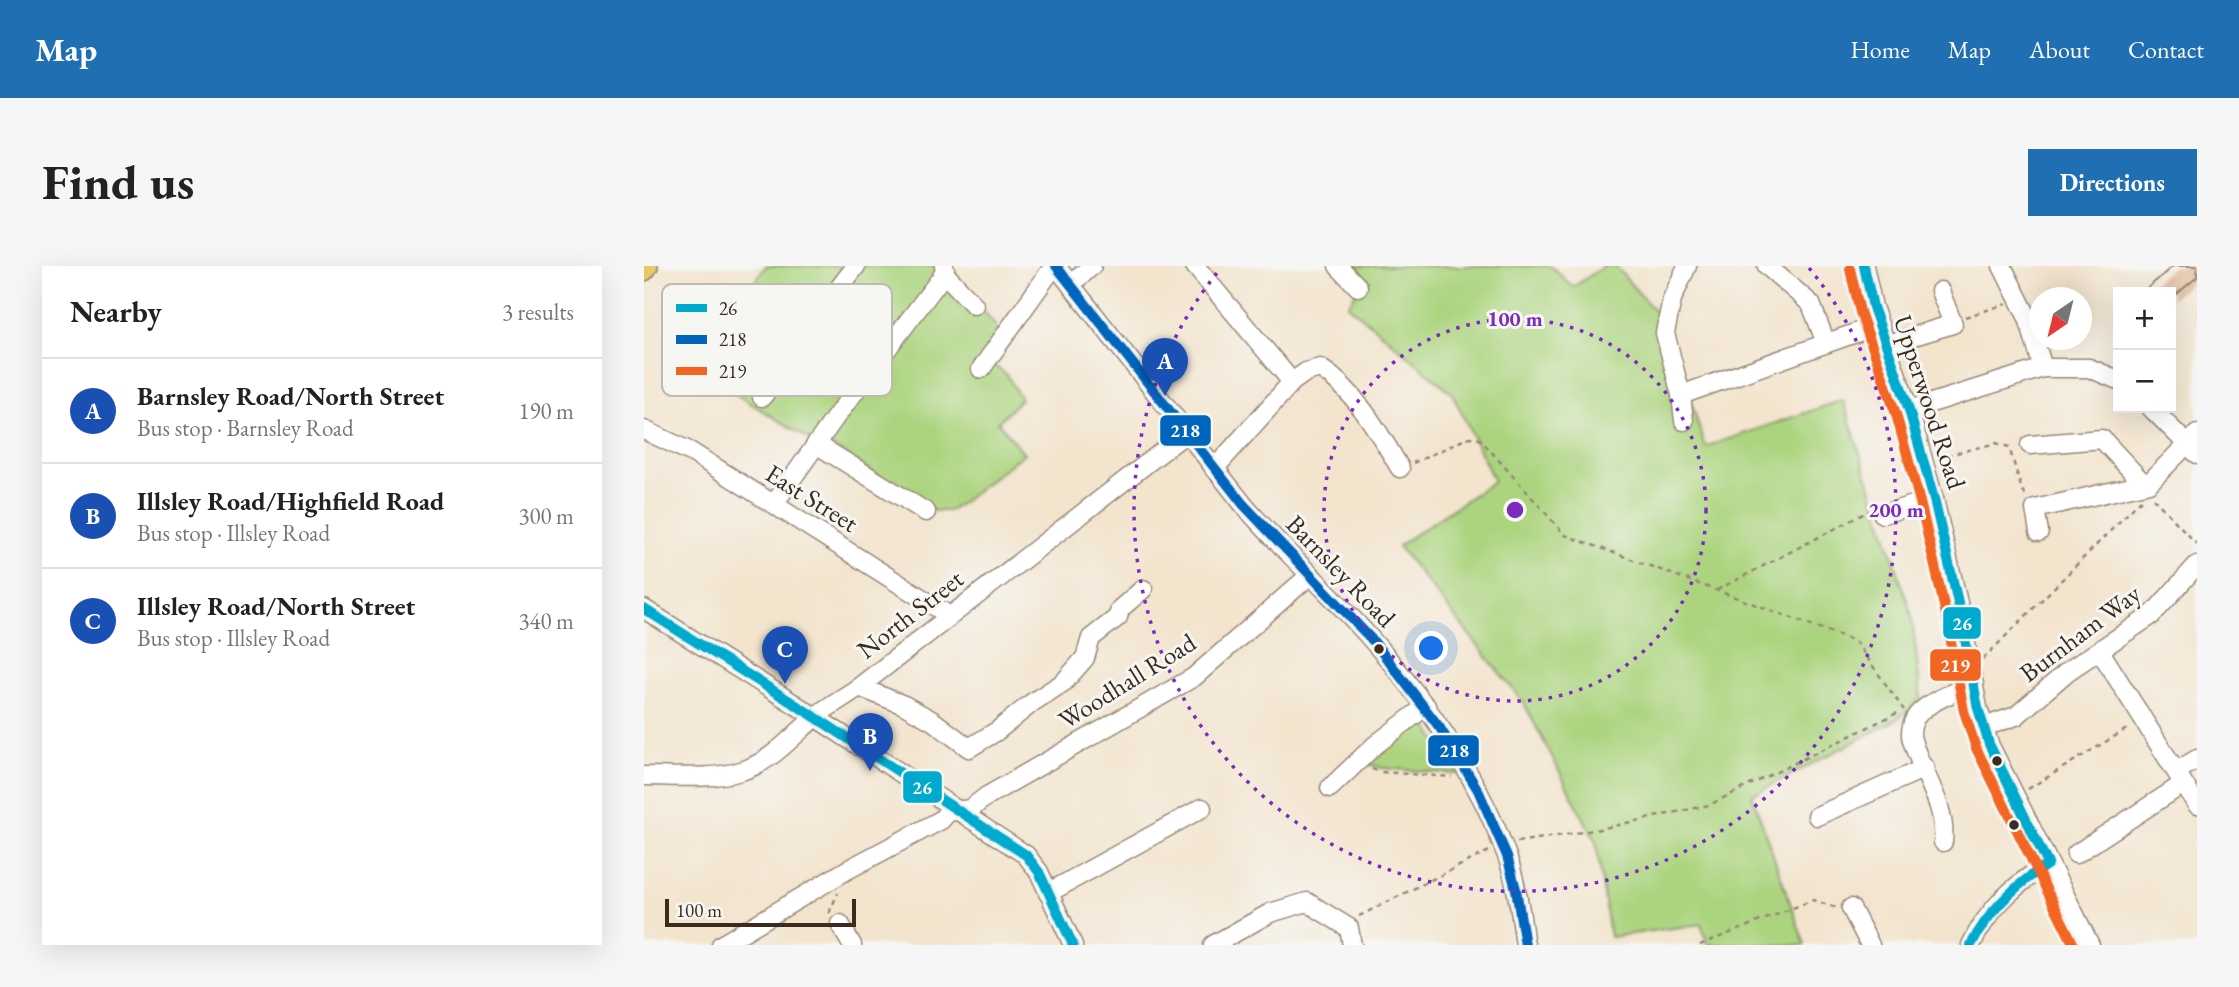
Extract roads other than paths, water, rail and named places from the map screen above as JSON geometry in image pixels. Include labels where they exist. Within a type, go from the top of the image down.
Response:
[{"type":"street","points":[[842,284],[856,266]]},
{"type":"street","points":[[981,369],[1055,266]]},
{"type":"street","name":"Barnsley Road","points":[[1055,266],[1267,533],[1378,646],[1426,706],[1471,779],[1502,844],[1514,886],[1525,945]]},
{"type":"street","points":[[1071,284],[1091,266]]},
{"type":"street","points":[[1195,266],[1292,382]]},
{"type":"street","points":[[1338,266],[1358,287]]},
{"type":"street","points":[[1684,421],[1681,395],[1665,333],[1672,299],[1688,266]]},
{"type":"street","points":[[1767,266],[1811,304],[1826,343]]},
{"type":"street","name":"Upperwood Road","points":[[1864,266],[1867,289],[1909,410],[1934,499],[1972,678],[1989,744],[2090,945]]},
{"type":"street","points":[[2003,266],[2028,318],[2043,368]]},
{"type":"street","points":[[892,341],[944,270],[974,305]]},
{"type":"street","points":[[1885,345],[1953,324],[1940,291]]},
{"type":"street","points":[[1681,395],[1878,325]]},
{"type":"street","points":[[1214,469],[1292,382],[1306,372],[1320,368],[1337,379],[1368,419],[1400,468]]},
{"type":"street","points":[[1909,410],[2043,368],[2089,368],[2113,378]]},
{"type":"street","points":[[774,504],[851,396]]},
{"type":"street","points":[[2039,531],[2035,509],[2149,483],[2193,444],[2157,413]]},
{"type":"street","name":"East Street","points":[[644,430],[691,452],[950,616]]},
{"type":"street","name":"North Street","points":[[644,776],[704,777],[740,771],[757,764],[1186,433]]},
{"type":"street","points":[[2030,445],[2102,439],[2144,484]]},
{"type":"street","points":[[816,444],[926,512]]},
{"type":"street","points":[[1883,514],[1934,499]]},
{"type":"street","name":"Burnham Way","points":[[1984,727],[2016,716],[2068,671],[2152,615],[2197,565]]},
{"type":"street","name":"Woodhall Road","points":[[721,945],[842,873],[941,820],[948,812],[970,809],[987,796],[1194,677],[1310,575]]},
{"type":"street","points":[[859,687],[904,705],[933,721],[969,748],[1064,682],[1085,658],[1091,638],[1118,617],[1120,609],[1143,589]]},
{"type":"street","points":[[644,609],[1026,855],[1039,872],[1073,945]]},
{"type":"street","points":[[2100,650],[2197,805]]},
{"type":"street","points":[[1943,842],[1945,824],[1911,738],[1911,726],[1921,711],[1972,678]]},
{"type":"street","points":[[1330,788],[1374,746],[1426,706]]},
{"type":"street","points":[[2076,854],[2180,778],[2197,759]]},
{"type":"street","points":[[1817,816],[1925,768]]},
{"type":"street","points":[[1048,893],[1202,808]]},
{"type":"street","points":[[1971,945],[1998,903],[2022,880],[2048,864]]},
{"type":"street","points":[[1223,942],[1270,912],[1307,902],[1349,928],[1352,945]]},
{"type":"street","points":[[1851,908],[1870,945]]},
{"type":"street","points":[[840,924],[852,945]]},
{"type":"place","name":"Barnsley Road/North Street","points":[[1165,396]]},
{"type":"place","name":"Illsley Road/North Street","points":[[785,684]]},
{"type":"place","name":"Illsley Road/Highfield Road","points":[[870,771]]}]
